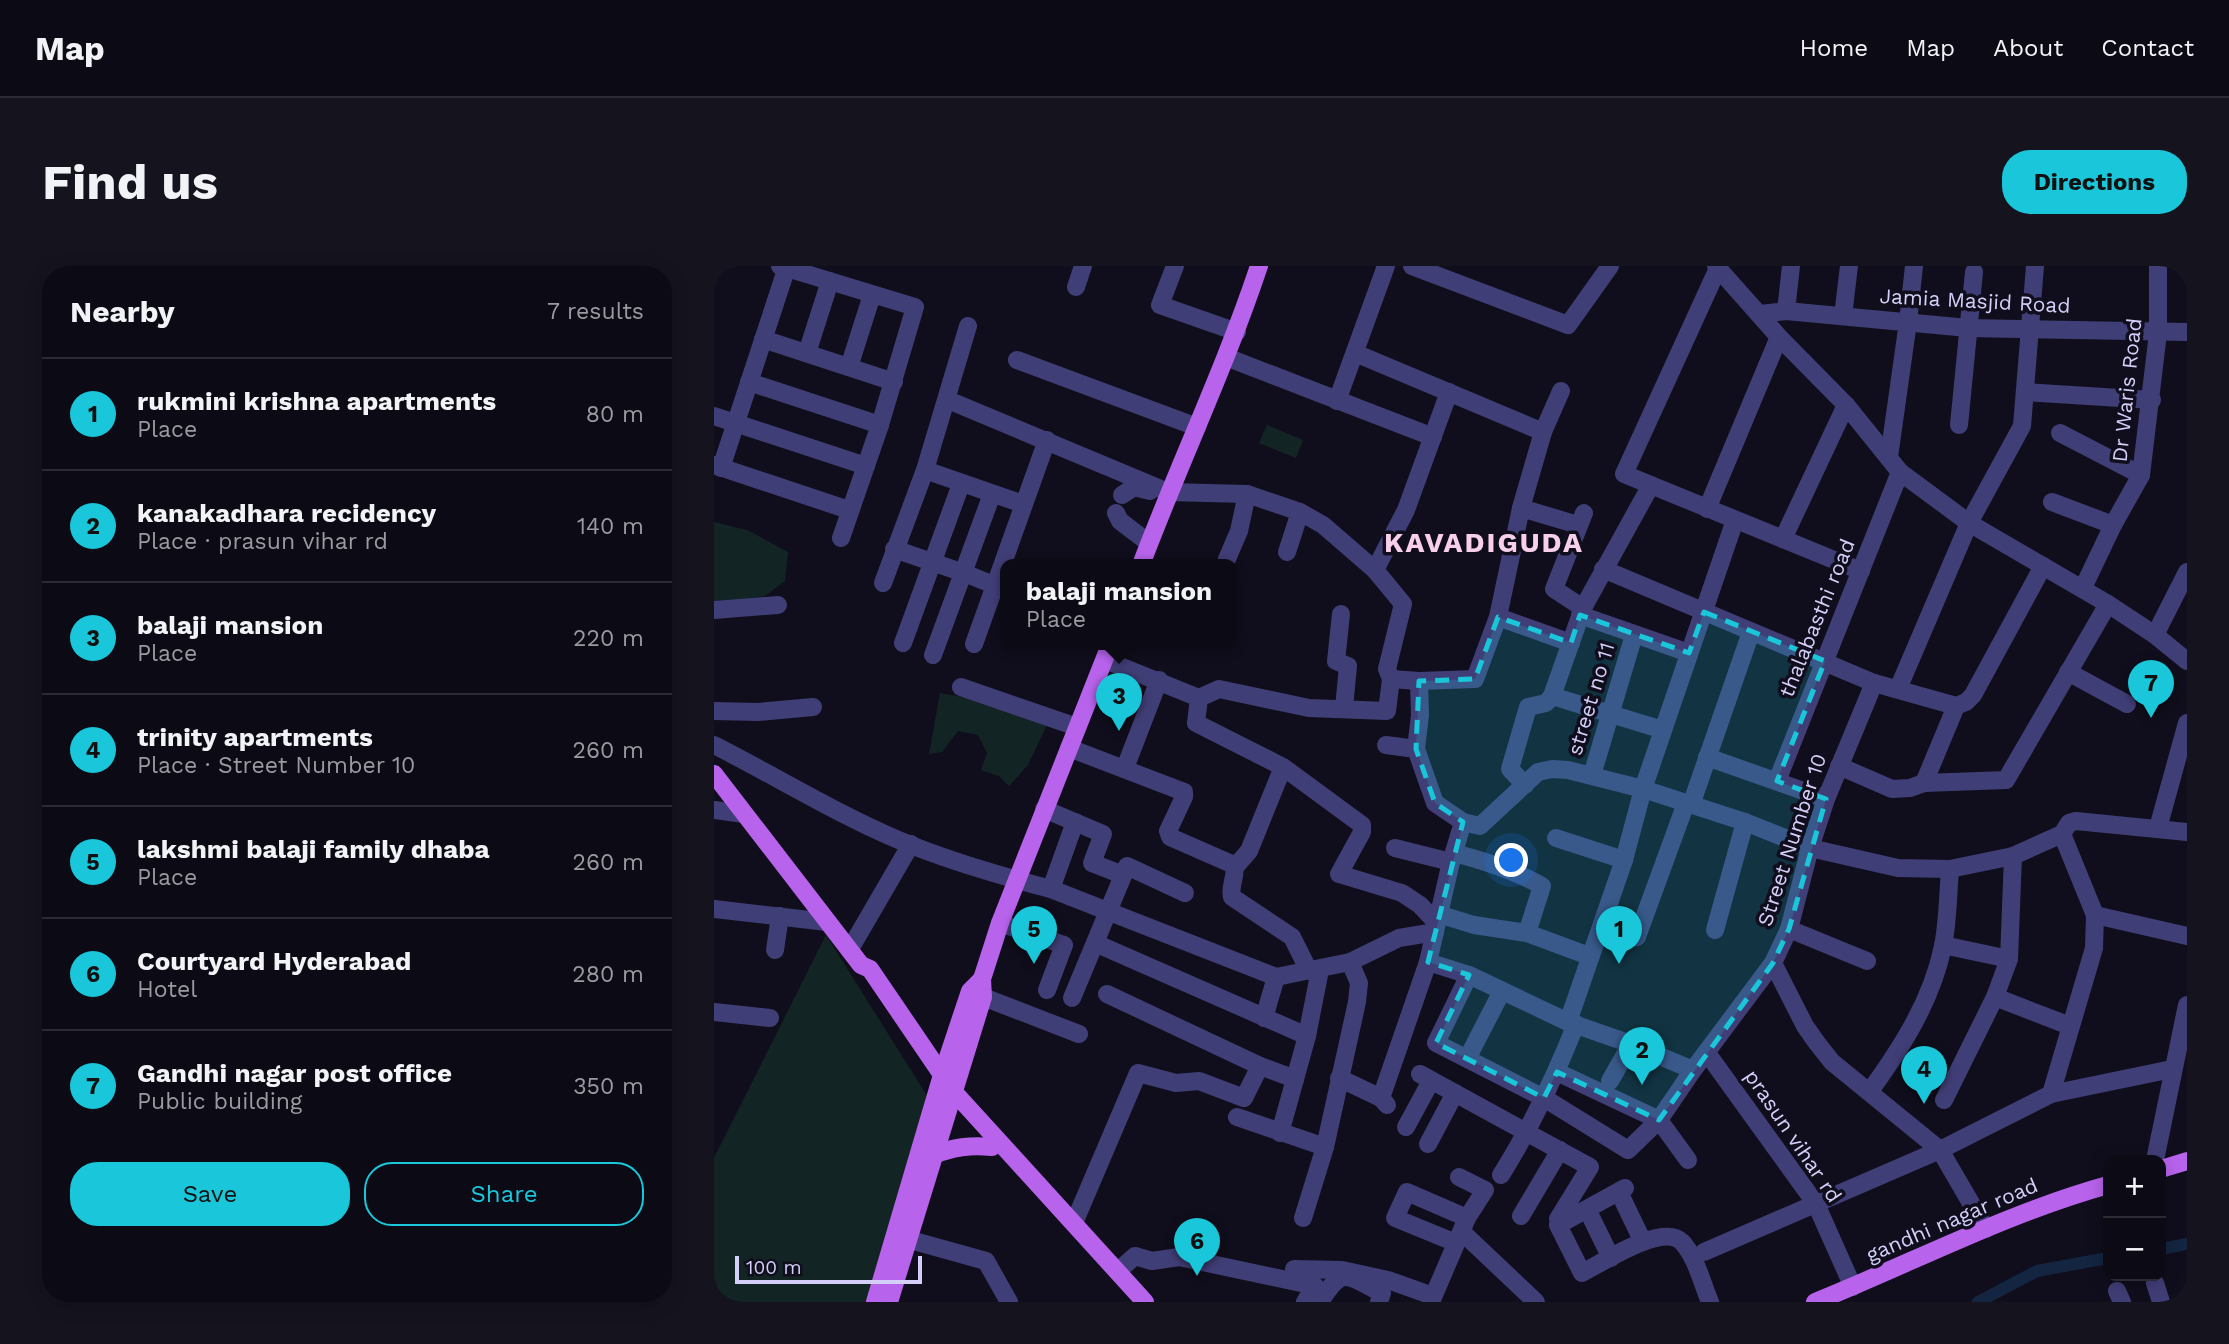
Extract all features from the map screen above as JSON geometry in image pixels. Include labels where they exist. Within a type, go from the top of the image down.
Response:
[{"type":"main road","points":[[1143,559],[1167,494],[1237,332],[1259,266]]},
{"type":"main road","points":[[875,1302],[933,1155],[970,991],[982,988],[1000,923],[1016,880],[1108,652]]},
{"type":"main road","points":[[714,774],[861,965],[870,969],[946,1089],[992,1147],[1132,1302]]},
{"type":"main road","points":[[946,1089],[1074,1223],[1144,1302]]},
{"type":"main road","points":[[889,1302],[902,1237],[946,1089]]},
{"type":"main road","points":[[933,1155],[968,1145],[992,1147]]},
{"type":"main road","points":[[2166,1168],[2187,1161]]},
{"type":"main road","name":"gandhi nagar road","points":[[1815,1302],[1986,1229],[2078,1193],[2103,1186]]},
{"type":"street","points":[[1076,287],[1083,266]]},
{"type":"street","points":[[1175,266],[1160,305],[1237,332]]},
{"type":"street","points":[[1337,401],[1386,266]]},
{"type":"street","points":[[1412,266],[1567,325],[1605,268]]},
{"type":"street","points":[[1786,311],[1791,266]]},
{"type":"street","points":[[1843,316],[1849,266]]},
{"type":"street","points":[[1889,457],[1909,322],[1914,266]]},
{"type":"street","points":[[1898,689],[1969,523],[2022,426],[2035,266]]},
{"type":"street","name":"Dr Waris Road","points":[[2082,588],[2141,475],[2158,332],[2158,266]]},
{"type":"street","points":[[841,538],[894,382],[915,307],[783,267],[764,339],[736,423],[718,466],[849,510]]},
{"type":"street","points":[[1861,571],[1624,474],[1717,267],[1779,337],[1846,405],[1900,472],[1969,523],[2108,604],[2155,635],[2187,661]]},
{"type":"street","points":[[1959,425],[1974,272]]},
{"type":"street","points":[[807,353],[830,281]]},
{"type":"street","points":[[849,367],[872,295]]},
{"type":"street","name":"Jamia Masjid Road","points":[[1760,314],[1786,311],[1968,328],[2187,332]]},
{"type":"street","points":[[883,583],[925,470],[968,326]]},
{"type":"street","points":[[1707,509],[1779,337]]},
{"type":"street","points":[[764,339],[894,382]]},
{"type":"street","points":[[1355,353],[1543,432]]},
{"type":"street","points":[[1226,357],[1433,437]]},
{"type":"street","points":[[1017,360],[1197,427]]},
{"type":"street","points":[[749,382],[880,425]]},
{"type":"street","points":[[1391,679],[1475,679],[1498,617],[1521,508],[1543,432],[1561,391]]},
{"type":"street","points":[[1375,570],[1406,510],[1449,392]]},
{"type":"street","points":[[2025,392],[2151,400]]},
{"type":"street","points":[[948,400],[1047,440],[1167,494]]},
{"type":"street","points":[[1783,539],[1846,405]]},
{"type":"street","points":[[714,416],[866,466]]},
{"type":"street","points":[[2060,433],[2141,475]]},
{"type":"street","points":[[1007,559],[1023,504],[1047,440]]},
{"type":"street","points":[[925,470],[1023,504]]},
{"type":"street","name":"thalabasthi road","points":[[1777,780],[1900,472]]},
{"type":"street","points":[[903,643],[961,484]]},
{"type":"street","points":[[1525,785],[1510,769],[1528,707],[1546,703],[1552,696],[1581,612],[1651,485]]},
{"type":"street","points":[[1108,652],[1199,698],[1219,690],[1310,708],[1387,711],[1391,679],[1387,669],[1403,604],[1375,570],[1322,524],[1300,512],[1247,494],[1167,494],[1134,487],[1122,495]]},
{"type":"street","points":[[933,655],[992,494]]},
{"type":"street","points":[[1227,559],[1239,531],[1247,494]]},
{"type":"street","points":[[2052,502],[2113,525]]},
{"type":"street","points":[[1521,508],[1581,519],[1554,589],[1581,612],[1634,635],[1689,653]]},
{"type":"street","points":[[1287,551],[1300,512]]},
{"type":"street","points":[[1116,513],[1120,521],[1149,543]]},
{"type":"street","points":[[1501,1175],[1527,1133],[1557,1072],[1589,957],[1624,860],[1643,789],[1735,520]]},
{"type":"street","points":[[894,549],[964,573],[996,595],[974,643]]},
{"type":"street","points":[[1603,569],[1874,683],[1956,706],[1973,695],[2043,566]]},
{"type":"street","points":[[2155,635],[2187,572]]},
{"type":"street","points":[[1839,766],[1892,789],[1910,788],[1924,783],[2006,780],[2108,604]]},
{"type":"street","points":[[714,610],[778,605]]},
{"type":"street","points":[[1341,614],[1336,661],[1348,666],[1343,708]]},
{"type":"street","points":[[1498,617],[1571,643]]},
{"type":"street","points":[[1637,937],[1707,757],[1751,632]]},
{"type":"street","name":"street no 11","points":[[1592,775],[1634,635]]},
{"type":"street","points":[[2068,673],[2127,704]]},
{"type":"street","points":[[1125,768],[1159,680]]},
{"type":"street","points":[[1419,681],[1420,715],[1416,749],[1435,803],[1463,822],[1480,826],[1538,772],[1552,769],[1592,775],[1643,789],[1745,822],[1810,848],[1898,868],[1950,869],[2013,856],[2062,834],[2069,823],[2076,821],[2187,832]]},
{"type":"street","name":"Street Number 10","points":[[1544,1098],[1628,1150],[1659,1121],[1693,1070],[1773,964],[1790,929],[1810,848],[1826,799],[1874,683]]},
{"type":"street","points":[[961,687],[1077,727]]},
{"type":"street","points":[[1552,696],[1663,730]]},
{"type":"street","points":[[1199,698],[1196,723],[1283,766],[1362,825],[1362,832],[1339,874],[1402,893],[1420,905],[1436,923]]},
{"type":"street","points":[[1924,783],[1956,706]]},
{"type":"street","points":[[714,710],[758,712],[813,707]]},
{"type":"street","points":[[2158,828],[2187,723]]},
{"type":"street","points":[[714,745],[814,800],[911,844],[1016,880],[1051,888],[1276,977],[1350,962],[1436,923],[1474,925],[1527,933],[1589,957]]},
{"type":"street","points":[[1386,745],[1416,749]]},
{"type":"street","points":[[1069,748],[1184,792],[1168,831],[1170,837],[1235,867]]},
{"type":"street","points":[[1707,757],[1826,799]]},
{"type":"street","points":[[1280,1133],[1307,1036],[1314,970],[1292,937],[1232,898],[1230,891],[1235,867],[1249,851],[1283,766]]},
{"type":"street","points":[[1044,809],[1103,834],[1092,863],[1123,875]]},
{"type":"street","points":[[714,810],[744,814]]},
{"type":"street","points":[[1051,888],[1075,822]]},
{"type":"street","points":[[1339,1078],[1384,1102],[1428,962],[1452,857],[1463,822]]},
{"type":"street","points":[[1715,930],[1745,822]]},
{"type":"street","points":[[2050,1094],[2094,948],[2095,915],[2062,834]]},
{"type":"street","points":[[1556,838],[1624,860]]},
{"type":"street","points":[[850,949],[911,844]]},
{"type":"street","points":[[1395,848],[1501,866],[1542,886],[1527,933]]},
{"type":"street","points":[[1944,1100],[1995,997],[2009,959],[2013,856]]},
{"type":"street","points":[[1072,998],[1127,866],[1185,893]]},
{"type":"street","points":[[1870,1091],[1911,1030],[1931,986],[1943,945],[1950,869]]},
{"type":"street","points":[[714,909],[827,922]]},
{"type":"street","points":[[2095,915],[2187,936]]},
{"type":"street","points":[[775,950],[780,916]]},
{"type":"street","points":[[1000,923],[1065,945],[1047,990]]},
{"type":"street","points":[[1790,929],[1867,961]]},
{"type":"street","points":[[1095,943],[1307,1036]]},
{"type":"street","points":[[1943,945],[2009,959]]},
{"type":"street","points":[[1303,1218],[1325,1147],[1359,992],[1359,982],[1350,962]]},
{"type":"street","points":[[1428,962],[1469,975],[1572,1023],[1693,1070]]},
{"type":"street","points":[[1773,964],[1805,1026],[1832,1062],[1940,1150],[1986,1229]]},
{"type":"street","points":[[1469,975],[1436,1043],[1544,1098]]},
{"type":"street","points":[[1264,1018],[1276,977]]},
{"type":"street","points":[[982,988],[1079,1034]]},
{"type":"street","points":[[1468,1057],[1502,991]]},
{"type":"street","points":[[1107,994],[1260,1066],[1295,1079]]},
{"type":"street","points":[[1995,997],[2070,1026]]},
{"type":"street","points":[[2156,1155],[2187,1006]]},
{"type":"street","points":[[714,1012],[770,1018]]},
{"type":"street","points":[[1610,1081],[1631,1044]]},
{"type":"street","name":"prasun vihar rd","points":[[1707,1053],[1816,1204],[1853,1287]]},
{"type":"street","points":[[1074,1223],[1139,1073],[1176,1083],[1199,1081],[1244,1098],[1260,1066]]},
{"type":"street","points":[[1704,1252],[1940,1150],[2050,1094],[2172,1069]]},
{"type":"street","points":[[1557,1072],[1659,1121],[1688,1160]]},
{"type":"street","points":[[1406,1127],[1425,1077],[1590,1167],[1558,1219]]},
{"type":"street","points":[[1428,1144],[1455,1093]]},
{"type":"street","points":[[1237,1117],[1325,1147]]},
{"type":"street","points":[[1521,1216],[1560,1150]]},
{"type":"street","points":[[1294,1269],[1342,1270],[1388,1280],[1432,1299],[1462,1231],[1485,1189],[1460,1177]]},
{"type":"street","points":[[1643,1242],[1622,1190],[1588,1211],[1558,1225],[1582,1273],[1643,1242],[1660,1236],[1675,1237],[1682,1242],[1692,1259],[1710,1302]]},
{"type":"street","points":[[1588,1211],[1611,1258]]},
{"type":"street","points":[[1462,1231],[1536,1302]]},
{"type":"street","points":[[902,1237],[986,1261],[1009,1302]]},
{"type":"street","points":[[1118,1271],[1135,1256],[1152,1261],[1180,1257],[1315,1286],[1305,1302]]},
{"type":"street","points":[[1320,1302],[1333,1282],[1339,1277],[1349,1277],[1382,1293],[1379,1302]]},
{"type":"street","points":[[2155,1283],[2161,1302]]},
{"type":"highlighted area","points":[[1704,612],[1825,661],[1777,781],[1826,799],[1789,929],[1773,963],[1659,1120],[1557,1072],[1544,1098],[1436,1043],[1469,975],[1428,962],[1463,822],[1435,803],[1416,749],[1419,681],[1475,679],[1498,617],[1571,643],[1580,615],[1689,653]]},
{"type":"green space","points":[[1267,425],[1303,440],[1296,458],[1259,443]]},
{"type":"green space","points":[[714,522],[747,530],[788,552],[785,581],[765,596],[714,603]]},
{"type":"green space","points":[[940,693],[1002,704],[1047,725],[1028,765],[1009,786],[999,776],[981,770],[987,753],[978,735],[958,731],[942,752],[929,754]]},
{"type":"green space","points":[[826,935],[931,1102],[867,1302],[714,1302],[714,1158]]},
{"type":"waterway","points":[[2166,1248],[2187,1244]]},
{"type":"waterway","points":[[1978,1302],[2037,1271],[2103,1259]]},
{"type":"place","name":"Gandhi nagar post office","points":[[2151,718]]},
{"type":"place","name":"balaji mansion","points":[[1119,731]]},
{"type":"place","name":"lakshmi balaji family dhaba","points":[[1034,964]]},
{"type":"place","name":"rukmini krishna apartments","points":[[1619,964]]},
{"type":"place","name":"kanakadhara recidency","points":[[1642,1085]]},
{"type":"place","name":"trinity apartments","points":[[1924,1104]]},
{"type":"place","name":"Courtyard Hyderabad","points":[[1197,1276]]},
{"type":"district","name":"KAVADIGUDA","points":[[1484,542]]}]
